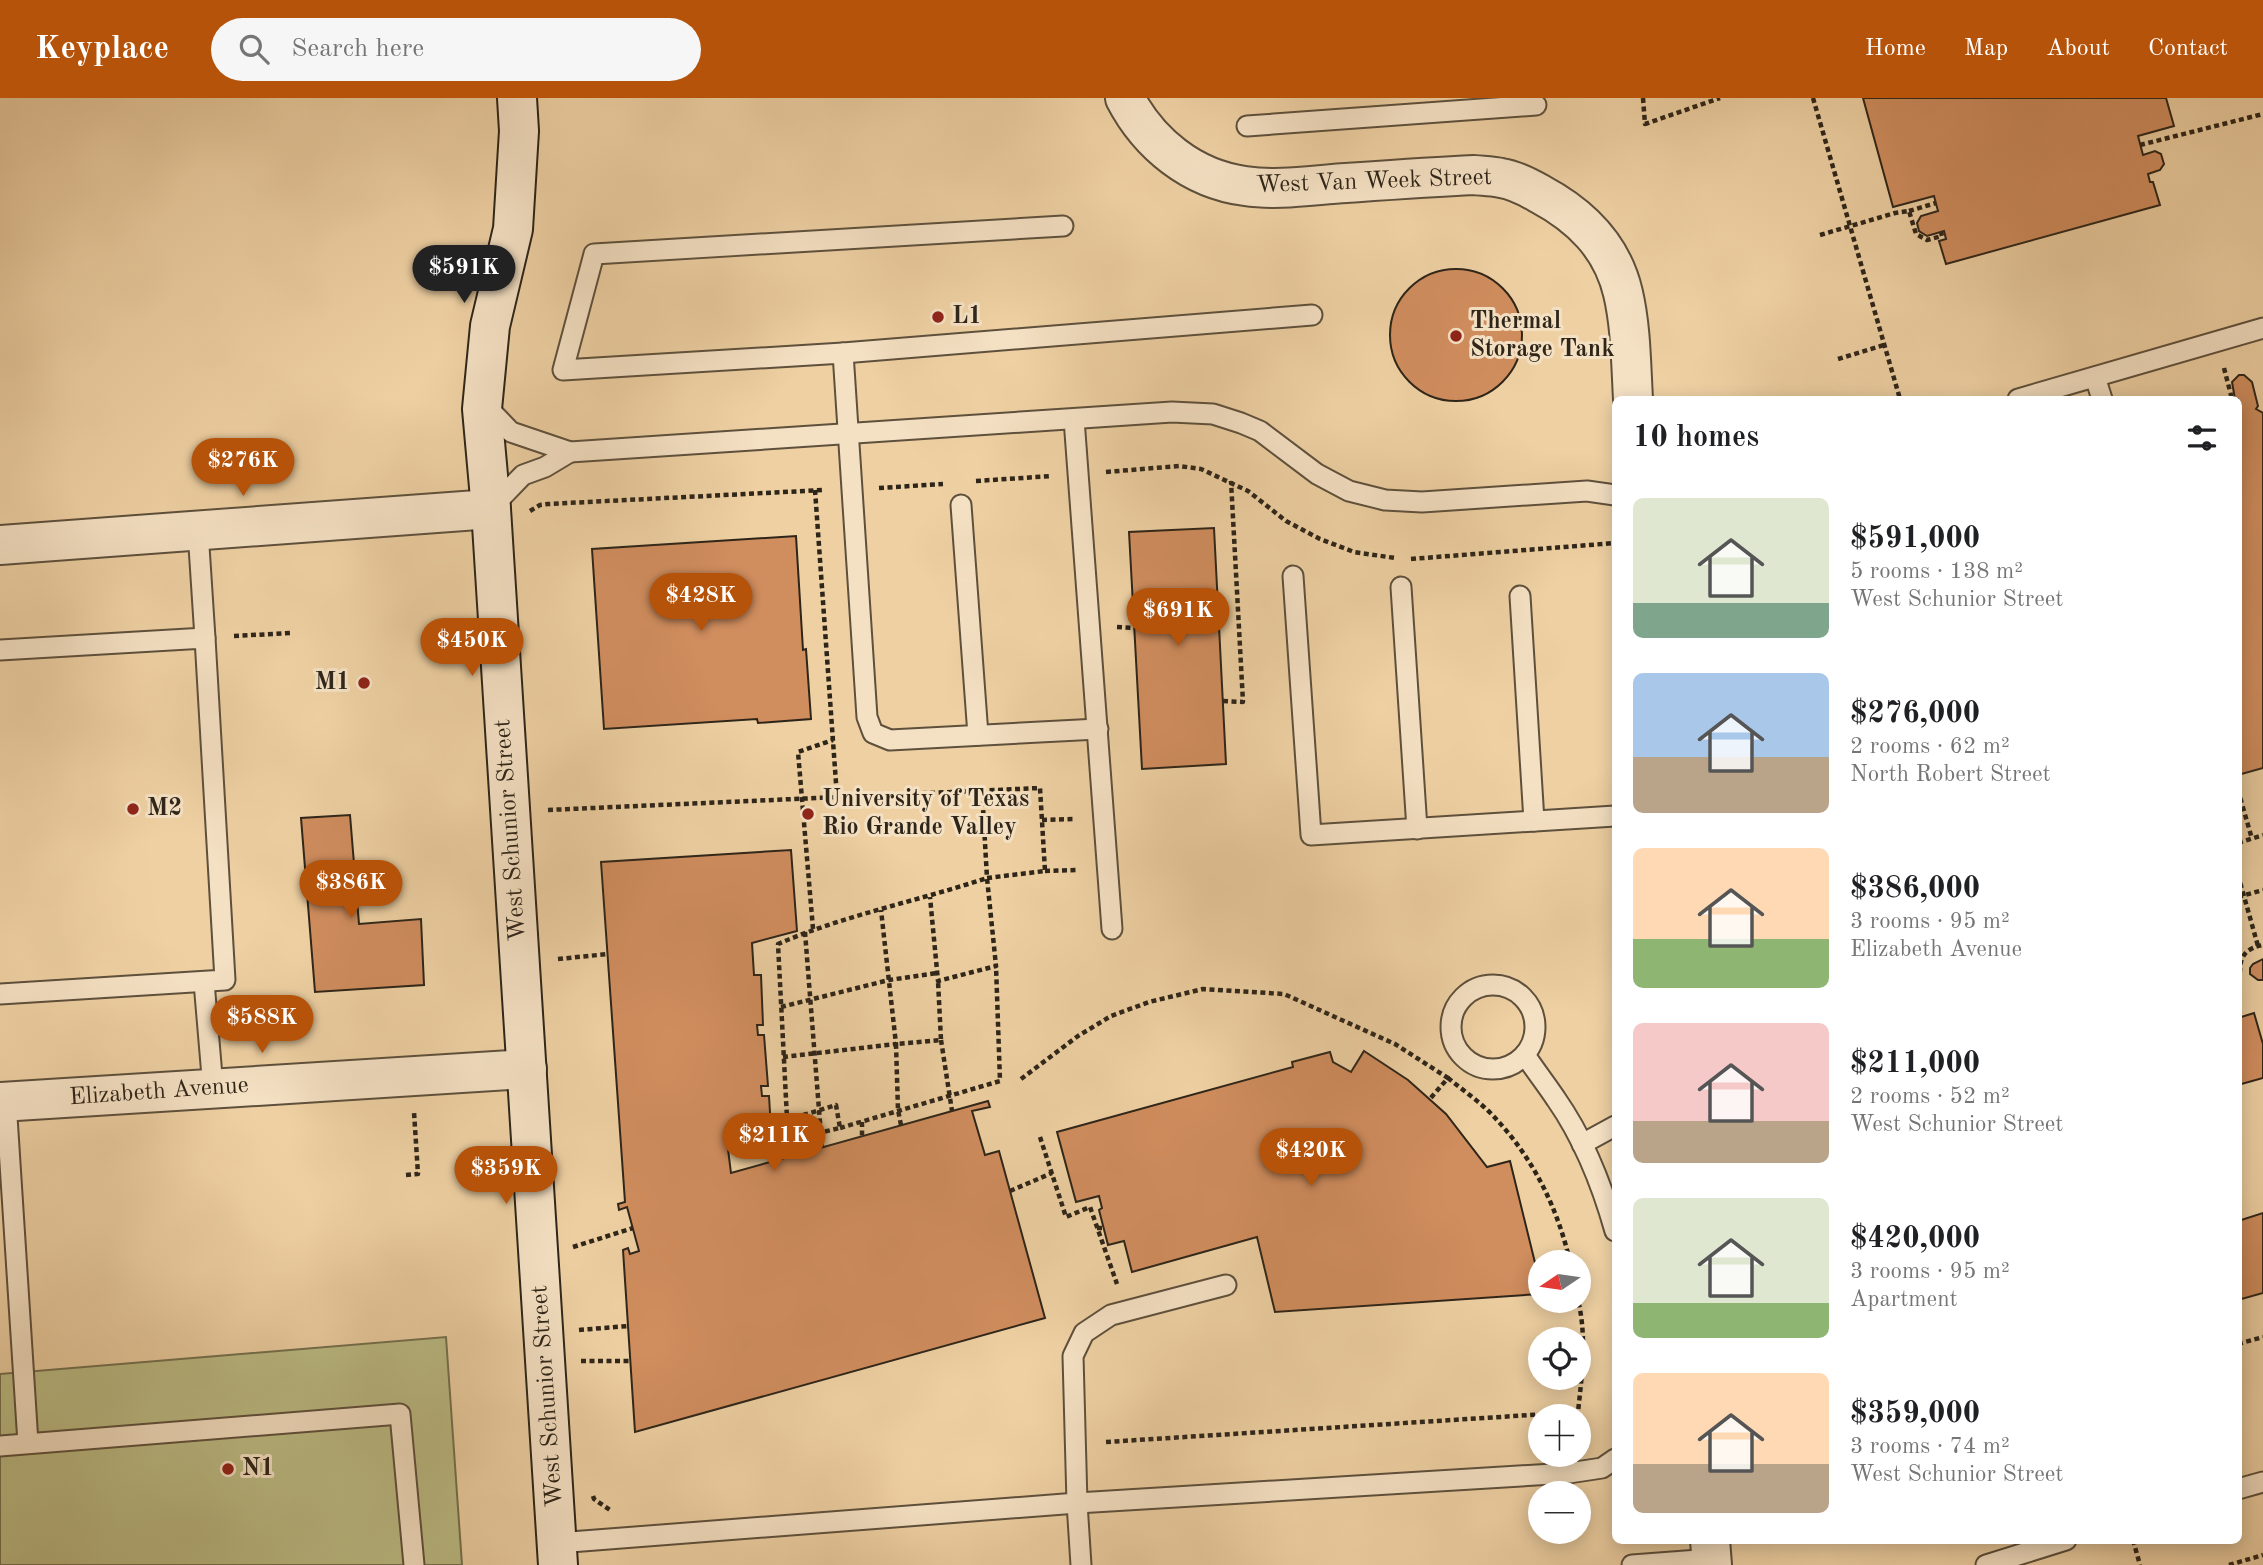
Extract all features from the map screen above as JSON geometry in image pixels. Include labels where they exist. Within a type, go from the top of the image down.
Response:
[{"type":"street","name":"West Schunior Street","points":[[517,98],[519,131],[513,229],[490,326],[483,402],[558,1554]]},
{"type":"street","name":"West Van Week Street","points":[[1125,98],[1134,115],[1154,140],[1183,163],[1220,180],[1244,186],[1291,187],[1474,175],[1503,178],[1561,205],[1581,220],[1595,237],[1607,253],[1618,277],[1624,294],[1629,334],[1633,396]]},
{"type":"street","points":[[0,545],[491,509]]},
{"type":"street","name":"Elizabeth Avenue","points":[[3,1102],[527,1069]]},
{"type":"lane","points":[[1247,126],[1536,105]]},
{"type":"lane","points":[[1063,226],[594,254],[563,370],[843,353],[1312,316]]},
{"type":"lane","points":[[2028,396],[2263,328]]},
{"type":"lane","points":[[843,353],[867,717],[873,733],[890,740],[1098,729]]},
{"type":"lane","points":[[2095,377],[2101,396]]},
{"type":"lane","points":[[483,402],[511,432],[570,452],[1175,412],[1213,414],[1260,431],[1317,474],[1349,491],[1384,500],[1422,502],[1587,491],[1612,495]]},
{"type":"lane","points":[[1073,419],[1112,929]]},
{"type":"lane","points":[[491,509],[523,475],[545,467],[570,452]]},
{"type":"lane","points":[[961,505],[978,735]]},
{"type":"lane","points":[[0,994],[225,980],[198,531]]},
{"type":"lane","points":[[1293,576],[1311,835],[1612,816]]},
{"type":"lane","points":[[1401,587],[1417,829]]},
{"type":"lane","points":[[1520,596],[1534,821]]},
{"type":"lane","points":[[0,650],[205,638]]},
{"type":"lane","points":[[204,982],[213,1088]]},
{"type":"lane","points":[[1489,985],[1504,986],[1517,991],[1527,1001],[1535,1028],[1525,1055],[1502,1069],[1488,1069],[1464,1058],[1451,1034],[1455,1007],[1463,996],[1475,988],[1489,985]]},
{"type":"lane","points":[[1525,1055],[1557,1100],[1582,1144],[1603,1189],[1612,1220]]},
{"type":"lane","points":[[3,1102],[28,1443]]},
{"type":"lane","points":[[1582,1144],[1612,1128]]},
{"type":"lane","points":[[1081,1565],[1073,1356],[1084,1332],[1111,1315],[1226,1285]]},
{"type":"lane","points":[[0,1446],[400,1414],[414,1565]]},
{"type":"lane","points":[[558,1554],[1077,1503],[1569,1473],[1602,1468],[1612,1461]]},
{"type":"lane","points":[[2242,1488],[2263,1482]]},
{"type":"lane","points":[[1986,1565],[2053,1544]]},
{"type":"lane","points":[[1632,1565],[1711,1555]]},
{"type":"path","points":[[1643,98],[1645,124],[1720,98]]},
{"type":"path","points":[[1813,98],[1899,396]]},
{"type":"path","points":[[2140,145],[2263,114]]},
{"type":"path","points":[[1820,235],[1936,204]]},
{"type":"path","points":[[1909,211],[1916,234],[1927,240],[1942,236],[1941,232]]},
{"type":"path","points":[[1838,359],[1884,345]]},
{"type":"path","points":[[2222,364],[2231,396]]},
{"type":"path","points":[[970,482],[1179,466],[1201,469],[1248,491],[1286,521],[1320,539],[1354,552],[1395,558]]},
{"type":"path","points":[[1223,701],[1243,702],[1230,481]]},
{"type":"path","points":[[874,489],[956,483]]},
{"type":"path","points":[[548,504],[828,490]]},
{"type":"path","points":[[815,491],[837,797]]},
{"type":"path","points":[[1409,559],[1612,543]]},
{"type":"path","points":[[205,638],[291,633]]},
{"type":"path","points":[[813,929],[798,752],[833,740]]},
{"type":"path","points":[[544,810],[1040,788],[1045,871],[987,878],[930,897],[813,929],[778,944],[789,1157]]},
{"type":"path","points":[[788,1140],[862,1122],[1000,1081],[996,966],[982,790]]},
{"type":"path","points":[[2242,804],[2252,839]]},
{"type":"path","points":[[2242,842],[2263,835]]},
{"type":"path","points":[[2242,896],[2263,890]]},
{"type":"path","points":[[930,897],[941,1040],[952,1111]]},
{"type":"path","points":[[2242,899],[2260,945],[2252,947],[2242,960]]},
{"type":"path","points":[[881,909],[896,1044],[901,1125]]},
{"type":"path","points":[[805,932],[822,1148]]},
{"type":"path","points":[[554,959],[608,954]]},
{"type":"path","points":[[938,981],[996,966]]},
{"type":"path","points":[[781,1007],[889,980],[937,973]]},
{"type":"path","points":[[1021,1079],[1078,1035],[1111,1016],[1149,1002],[1203,989],[1284,994],[1395,1044],[1448,1077],[1496,1118],[1524,1153],[1548,1196],[1566,1250]]},
{"type":"path","points":[[783,1057],[941,1040]]},
{"type":"path","points":[[1429,1100],[1448,1077]]},
{"type":"path","points":[[787,1120],[836,1104],[840,1128]]},
{"type":"path","points":[[406,1175],[418,1174],[414,1112]]},
{"type":"path","points":[[862,1122],[862,1137]]},
{"type":"path","points":[[1040,1137],[1066,1217],[1090,1207],[1118,1287]]},
{"type":"path","points":[[1010,1191],[1052,1172]]},
{"type":"path","points":[[1097,1227],[1104,1228]]},
{"type":"path","points":[[573,1248],[633,1228]]},
{"type":"path","points":[[1106,1443],[1578,1412],[1583,1367],[1582,1313]]},
{"type":"path","points":[[578,1330],[628,1326]]},
{"type":"path","points":[[2242,1343],[2263,1337]]},
{"type":"path","points":[[580,1361],[630,1361]]},
{"type":"path","points":[[2134,1544],[2140,1565]]},
{"type":"path","points":[[2229,1565],[2263,1555]]},
{"type":"green space","name":"N1","points":[[446,1337],[462,1565],[0,1565],[0,1374]]},
{"type":"building","points":[[1863,98],[2166,98],[2174,126],[2138,136],[2143,155],[2155,151],[2161,154],[2164,164],[2160,170],[2148,174],[2160,205],[1946,264],[1939,241],[1946,239],[1944,231],[1927,236],[1919,231],[1917,223],[1921,216],[1938,211],[1934,196],[1893,207]]},
{"type":"building","name":"Thermal Storage Tank","points":[[1456,269],[1481,274],[1503,288],[1517,310],[1522,335],[1517,360],[1503,382],[1481,396],[1456,401],[1431,396],[1409,382],[1395,360],[1390,335],[1395,310],[1409,288],[1431,274]]},
{"type":"building","points":[[2239,375],[2244,375],[2252,382],[2258,406],[2256,409],[2263,413],[2263,768],[2242,774],[2242,396],[2234,396],[2232,382]]},
{"type":"building","points":[[1214,528],[1226,764],[1142,769],[1129,532]]},
{"type":"building","points":[[796,536],[803,650],[806,649],[811,719],[758,723],[757,719],[604,729],[592,549]]},
{"type":"building","points":[[350,815],[359,924],[421,919],[424,985],[315,992],[301,818]]},
{"type":"building","points":[[791,850],[797,931],[752,943],[754,975],[761,975],[763,1025],[757,1025],[758,1035],[764,1035],[768,1086],[761,1086],[762,1096],[769,1096],[772,1146],[728,1149],[731,1173],[988,1101],[990,1107],[972,1111],[985,1155],[999,1151],[1045,1318],[635,1432],[623,1250],[628,1248],[630,1254],[639,1251],[627,1207],[619,1210],[618,1204],[625,1202],[601,862]]},
{"type":"building","points":[[2263,959],[2263,980],[2258,980],[2250,974],[2250,968]]},
{"type":"building","points":[[2254,1013],[2263,1044],[2263,1078],[2242,1084],[2242,1017]]},
{"type":"building","points":[[1364,1051],[1408,1080],[1446,1114],[1487,1167],[1510,1161],[1532,1250],[1528,1250],[1528,1295],[1275,1312],[1257,1237],[1132,1272],[1124,1241],[1108,1245],[1099,1210],[1102,1208],[1099,1196],[1076,1202],[1057,1132],[1293,1067],[1292,1062],[1330,1052],[1333,1062],[1351,1072]]},
{"type":"building","points":[[2263,1213],[2263,1293],[2242,1299],[2242,1220]]},
{"type":"place","name":"L1","points":[[938,317]]},
{"type":"place","name":"Thermal Storage Tank","points":[[1456,336]]},
{"type":"place","name":"M1","points":[[364,683]]},
{"type":"place","name":"M2","points":[[133,809]]},
{"type":"place","name":"University of Texas Rio Grande Valley","points":[[808,814]]},
{"type":"place","name":"N1","points":[[228,1469]]}]
